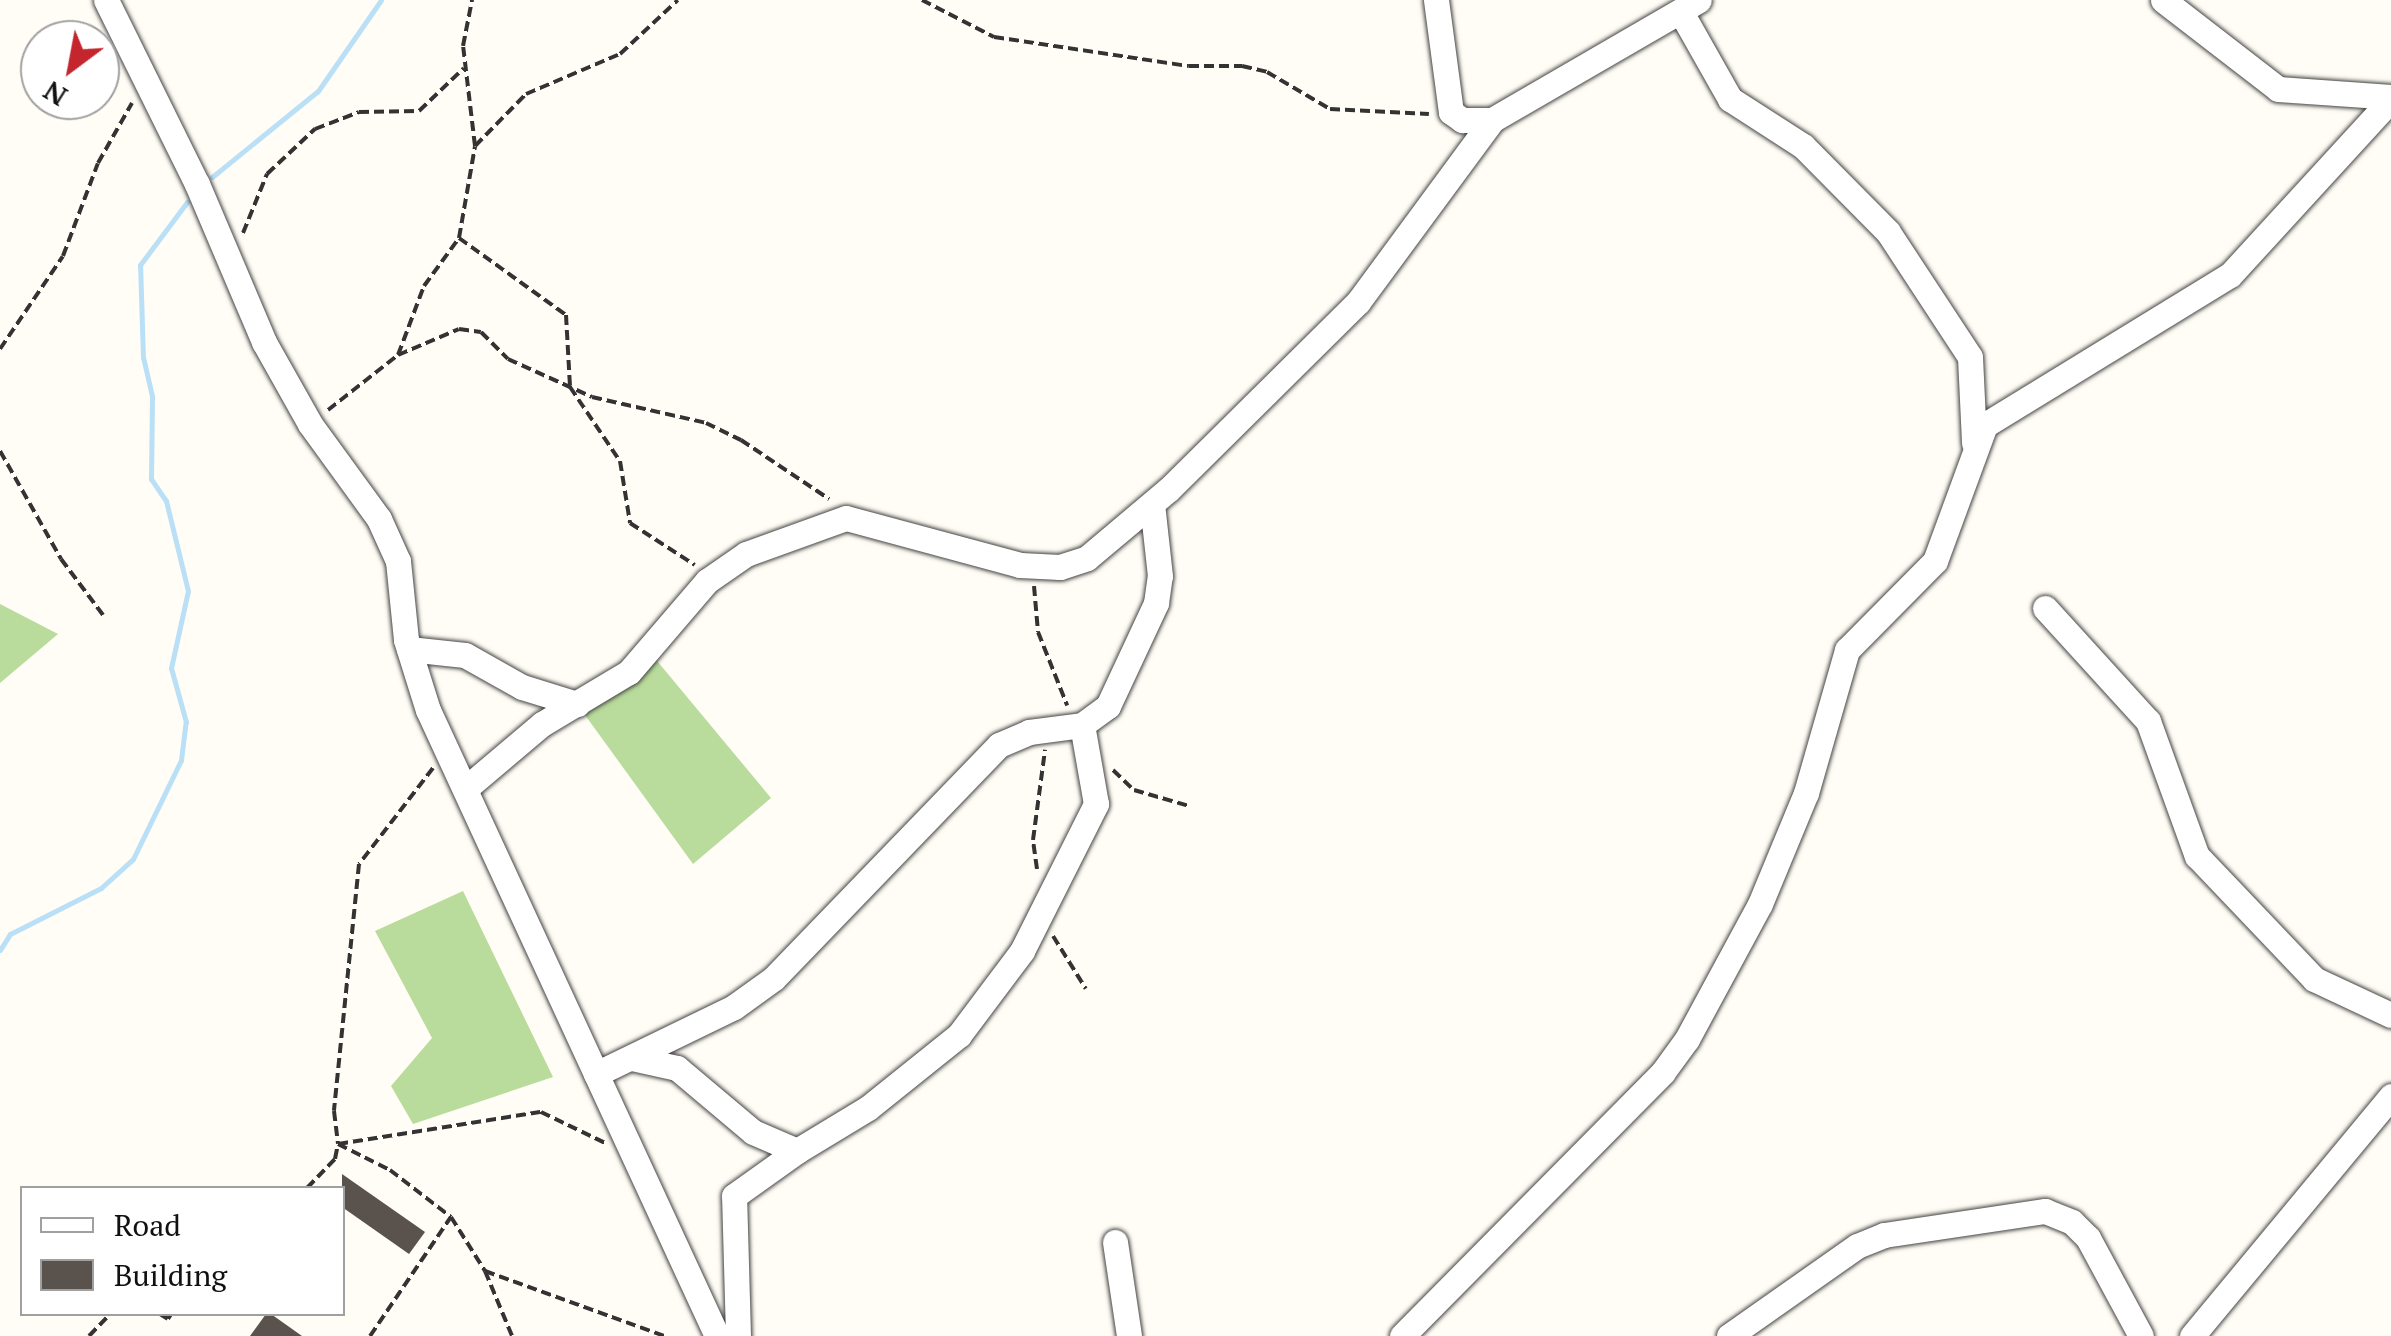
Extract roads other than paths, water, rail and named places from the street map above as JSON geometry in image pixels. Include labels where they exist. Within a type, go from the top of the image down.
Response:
[{"type":"street","points":[[106,0],[147,77],[232,266],[310,424],[379,519],[398,561],[409,649],[442,740],[718,1336]]},
{"type":"street","points":[[1436,0],[1454,116],[1492,120]]},
{"type":"street","points":[[2163,0],[2265,83],[2391,98]]},
{"type":"street","points":[[465,789],[542,724],[629,672],[713,576],[746,554],[846,518],[942,549],[1060,567],[1088,558],[1152,504],[1358,302],[1492,120],[1694,4],[1730,99],[1804,146],[1888,232],[1970,356],[1974,443]]},
{"type":"street","points":[[1402,1336],[1663,1072],[1688,1038],[1760,904],[1806,793],[1847,650],[1935,561],[1974,443],[2000,410],[2230,275],[2391,98]]},
{"type":"street","points":[[596,1074],[734,1007],[774,978],[999,745],[1029,732],[1082,725],[1108,706],[1121,686],[1156,603],[1160,576],[1152,504]]},
{"type":"street","points":[[2045,608],[2148,721],[2197,856],[2314,979],[2391,1015]]},
{"type":"street","points":[[409,649],[465,654],[522,687],[577,704]]},
{"type":"street","points":[[738,1336],[734,1196],[797,1151],[868,1108],[959,1035],[997,989],[1096,804],[1082,725]]},
{"type":"street","points":[[632,1058],[677,1068],[753,1132],[797,1151]]},
{"type":"street","points":[[2192,1336],[2391,1096]]},
{"type":"street","points":[[1733,1334],[1858,1246],[1884,1236],[2045,1211],[2072,1222],[2088,1238],[2141,1336]]},
{"type":"street","points":[[1114,1242],[1129,1336]]},
{"type":"street","points":[[1733,1334],[1766,1336]]},
{"type":"waterway","points":[[212,177],[318,91],[381,0]]},
{"type":"waterway","points":[[0,950],[10,934],[101,888],[133,859],[181,760],[186,722],[171,668],[188,591],[166,501],[151,479],[152,396],[143,358],[140,265],[187,202]]}]
